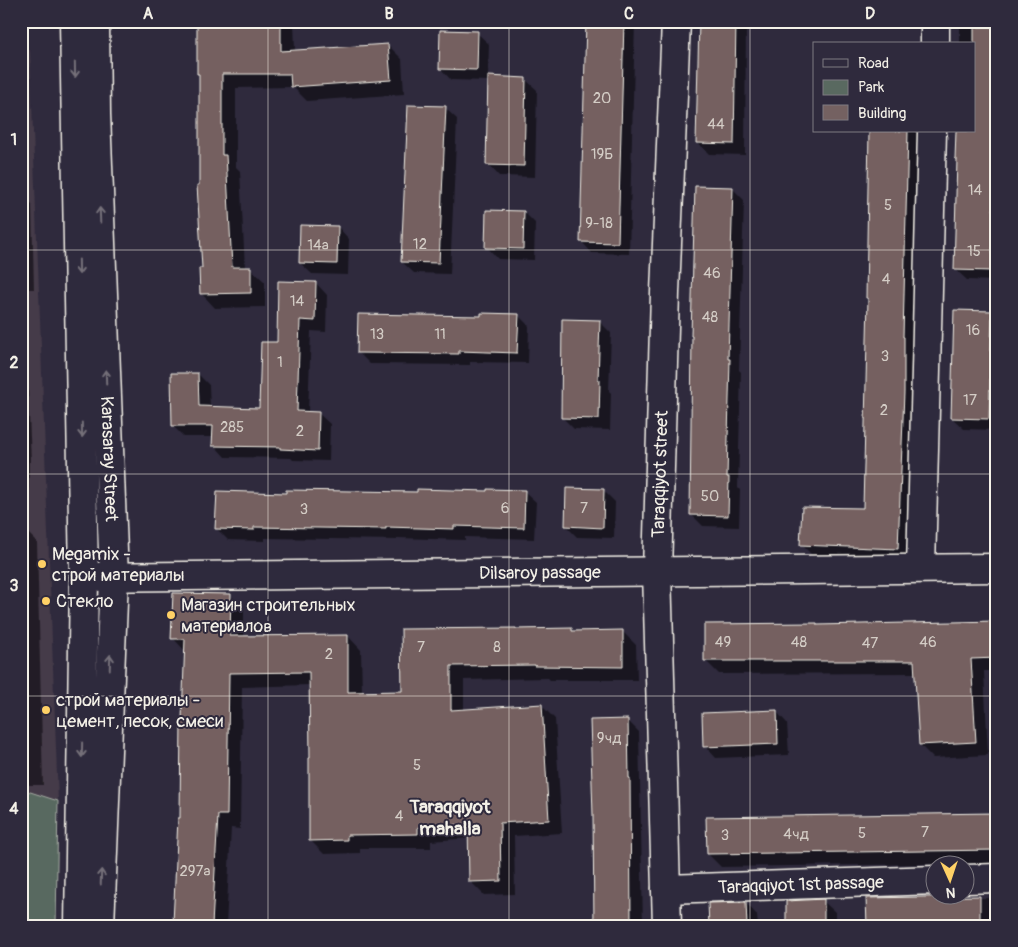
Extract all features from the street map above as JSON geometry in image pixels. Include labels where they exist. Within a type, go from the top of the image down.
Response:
[{"type":"street","name":"Karasaray Street","points":[[74,21],[84,577],[79,926]]},
{"type":"street","name":"Karasaray Street","points":[[95,21],[96,114],[114,577],[100,926]]},
{"type":"street","name":"Taraqqiyot street","points":[[667,926],[657,571],[665,293],[676,21]]},
{"type":"street","points":[[935,21],[935,42]]},
{"type":"street","points":[[921,568],[932,132]]},
{"type":"street","name":"Dilsaroy passage","points":[[84,577],[997,568]]},
{"type":"street","points":[[976,879],[997,878]]},
{"type":"street","name":"Taraqqiyot 1st passage","points":[[666,889],[926,880]]},
{"type":"shaded area","points":[[21,50],[30,50],[58,801],[21,789]]},
{"type":"green space","points":[[21,789],[58,801],[56,926],[21,926]]},
{"type":"building","points":[[197,21],[281,21],[281,51],[388,44],[391,80],[291,87],[290,74],[222,74],[222,155],[226,155],[232,267],[251,267],[251,293],[200,294],[199,268],[202,268],[197,185],[199,185],[199,74],[197,74]]},
{"type":"building","points":[[586,21],[624,21],[618,243],[580,242]]},
{"type":"building","points":[[699,21],[736,21],[734,144],[696,143]]},
{"type":"building","points":[[974,27],[996,27],[992,271],[954,270],[956,132],[976,132],[976,42],[974,42]]},
{"type":"building","points":[[440,30],[478,31],[477,70],[439,69]]},
{"type":"building","points":[[488,76],[526,78],[524,166],[486,165]]},
{"type":"building","points":[[408,105],[446,106],[439,263],[401,262]]},
{"type":"building","points":[[869,132],[908,132],[903,337],[904,392],[898,549],[800,545],[802,507],[863,508],[868,298],[866,298]]},
{"type":"building","points":[[695,186],[733,187],[728,359],[730,359],[728,516],[690,515],[691,336]]},
{"type":"building","points":[[486,210],[524,211],[523,249],[485,248]]},
{"type":"building","points":[[300,225],[338,226],[337,264],[299,263]]},
{"type":"building","points":[[278,281],[316,282],[315,321],[300,320],[297,411],[319,412],[318,451],[280,449],[280,447],[212,446],[213,426],[172,426],[171,373],[198,373],[199,406],[259,408],[261,342],[277,342]]},
{"type":"building","points":[[954,310],[992,311],[989,419],[951,418]]},
{"type":"building","points":[[481,313],[519,314],[517,353],[459,351],[459,354],[357,353],[358,314],[481,316]]},
{"type":"building","points":[[562,319],[600,320],[599,419],[561,418]]},
{"type":"building","points":[[566,488],[604,489],[603,528],[565,526]]},
{"type":"building","points":[[417,489],[525,490],[524,528],[454,526],[454,529],[254,527],[254,530],[215,529],[217,491],[286,493],[286,490],[417,492]]},
{"type":"building","points":[[173,593],[231,594],[230,636],[348,635],[348,692],[402,691],[401,629],[572,628],[572,631],[623,630],[623,667],[451,666],[451,710],[542,704],[549,820],[500,823],[501,881],[469,882],[468,824],[418,827],[418,834],[347,835],[347,840],[309,841],[309,672],[229,673],[227,815],[218,815],[212,925],[173,923],[178,818],[180,818],[181,719],[185,639],[171,639]]},
{"type":"building","points":[[997,621],[997,658],[971,659],[976,742],[919,745],[914,661],[704,661],[704,624],[817,623],[817,625]]},
{"type":"building","points":[[777,710],[778,744],[703,747],[702,713]]},
{"type":"building","points":[[628,719],[631,926],[594,926],[590,720]]},
{"type":"building","points":[[997,813],[997,850],[707,854],[706,817]]},
{"type":"building","points":[[976,896],[980,896],[980,926],[867,926],[866,898],[926,897],[926,904],[976,904]]},
{"type":"building","points":[[824,899],[824,926],[786,926],[786,901]]},
{"type":"building","points":[[746,902],[747,926],[709,926],[708,903]]},
{"type":"place","name":"Megamix - строй материалы","points":[[42,564]]},
{"type":"place","name":"Стекло","points":[[46,601]]},
{"type":"place","name":"Магазин строительных материалов","points":[[171,615]]},
{"type":"place","name":"строй материалы - цемент, песок, смеси","points":[[46,710]]},
{"type":"district","name":"Taraqqiyot mahalla","points":[[450,818]]}]
